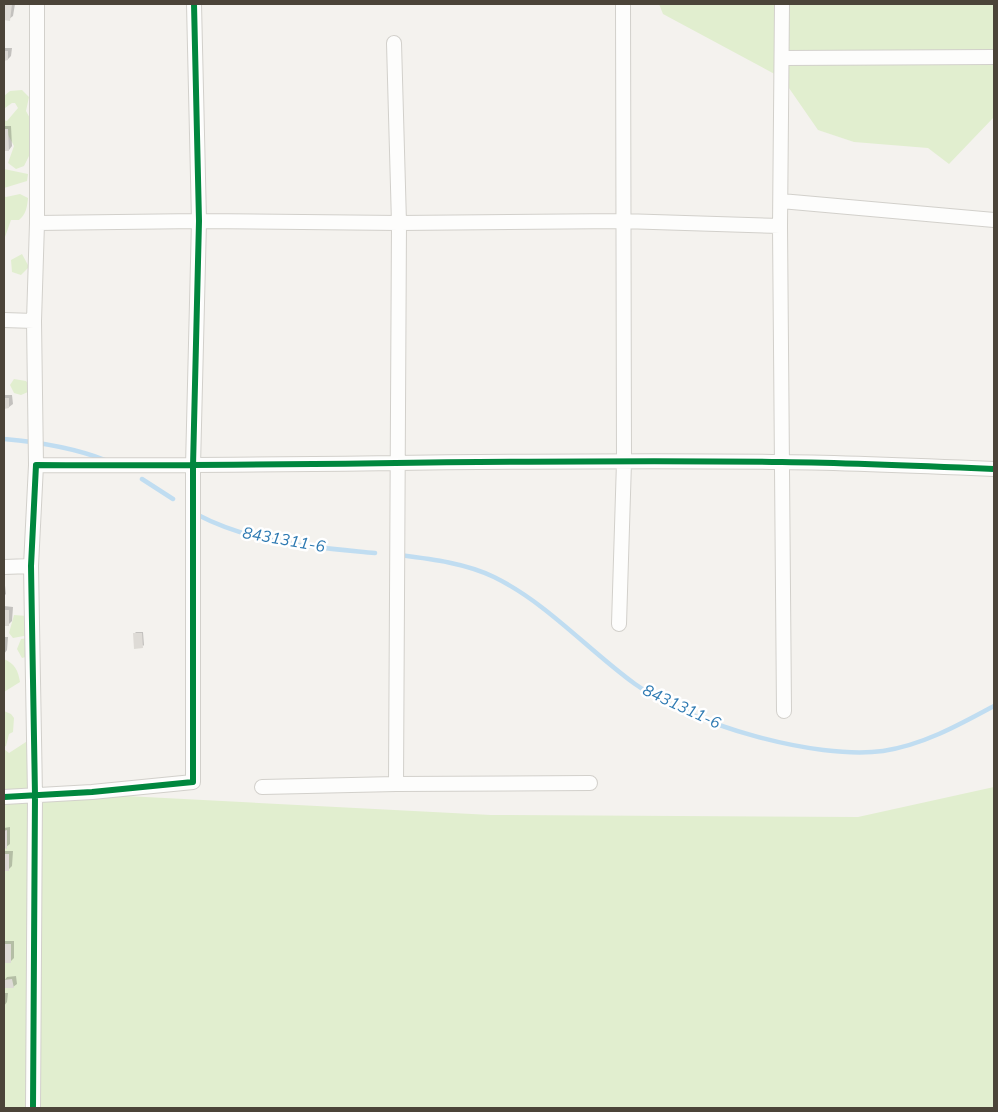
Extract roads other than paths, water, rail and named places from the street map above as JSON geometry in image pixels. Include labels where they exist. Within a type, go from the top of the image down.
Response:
[{"type":"street","points":[[34,1108],[35,795],[31,566],[36,465],[34,321],[37,223],[37,4]]},
{"type":"street","points":[[4,797],[92,792],[193,782],[193,466],[199,221],[194,4]]},
{"type":"street","points":[[619,624],[624,462],[622,221],[624,4]]},
{"type":"street","points":[[782,4],[780,226],[784,711]]},
{"type":"street","points":[[394,43],[399,223],[396,784]]},
{"type":"street","points":[[782,58],[994,57]]},
{"type":"street","points":[[780,201],[994,220]]},
{"type":"street","points":[[37,223],[622,221],[780,226]]},
{"type":"street","points":[[4,320],[34,321]]},
{"type":"street","points":[[36,465],[193,466],[397,463],[783,462],[994,469]]},
{"type":"street","points":[[4,567],[31,566]]},
{"type":"street","points":[[262,787],[590,783]]},
{"type":"waterway","name":"8431311-6","points":[[4,439],[55,446],[105,460]]},
{"type":"waterway","name":"8431311-6","points":[[142,479],[173,499]]},
{"type":"waterway","name":"8431311-6","points":[[196,514],[239,532],[283,543],[375,553]]},
{"type":"waterway","name":"8431311-6","points":[[399,555],[460,565],[494,577],[550,613],[618,671],[659,699],[687,713],[754,736],[823,750],[883,751],[926,739],[994,706]]}]
